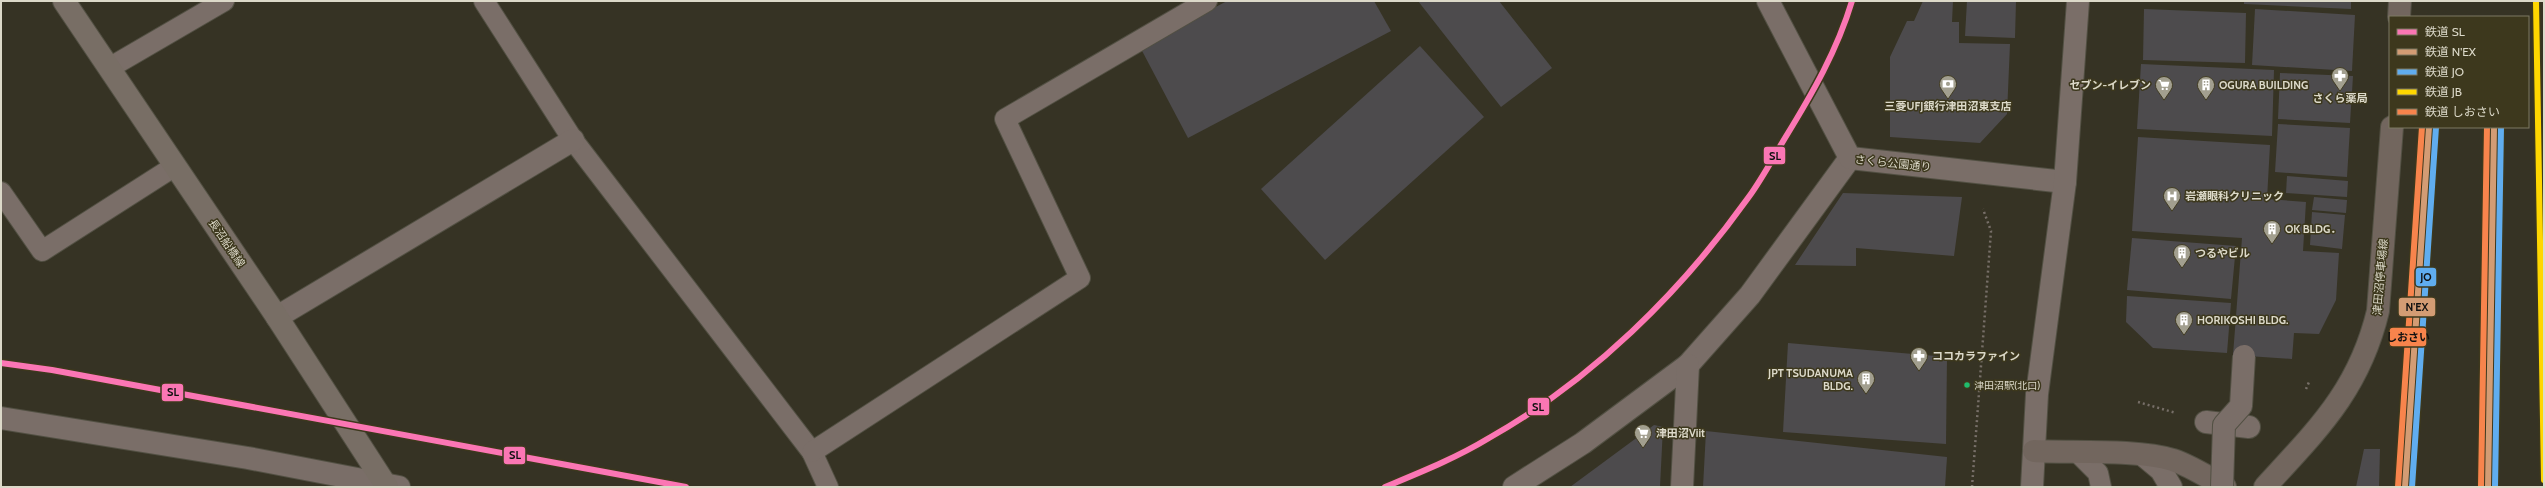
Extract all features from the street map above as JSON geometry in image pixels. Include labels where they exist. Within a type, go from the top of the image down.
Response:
[{"type":"main road","name":"長沼船橋線","points":[[64,1],[390,486]]},
{"type":"main road","points":[[2399,16],[2400,1]]},
{"type":"main road","name":"津田沼停車場線","points":[[2265,487],[2333,411],[2350,386],[2372,337],[2378,311],[2392,128]]},
{"type":"main road","points":[[2034,451],[2143,455],[2172,460],[2197,470],[2224,487]]},
{"type":"street","name":"さくら公園通り","points":[[1768,1],[1850,158],[2065,182]]},
{"type":"street","points":[[2032,487],[2037,394],[2065,182],[2078,1]]},
{"type":"street","points":[[277,317],[573,140]]},
{"type":"street","points":[[1514,487],[1583,443],[1688,365],[1750,295],[1850,158]]},
{"type":"street","points":[[2215,423],[2241,406],[2244,356]]},
{"type":"street","points":[[1682,487],[1688,365]]},
{"type":"street","points":[[1,418],[248,458],[390,486]]},
{"type":"street","points":[[2215,423],[2249,427]]},
{"type":"street","points":[[2215,423],[2224,487]]},
{"type":"street","points":[[2143,455],[2161,470],[2171,487]]},
{"type":"lane","points":[[110,68],[224,1]]},
{"type":"lane","points":[[484,1],[573,140],[812,452],[828,487]]},
{"type":"lane","points":[[812,452],[1080,278],[1005,119],[1207,1]]},
{"type":"lane","points":[[1,192],[42,251],[175,166]]},
{"type":"lane","points":[[2078,453],[2098,473],[2102,487]]},
{"type":"path","points":[[1972,487],[1991,231],[1983,209]]},
{"type":"path","points":[[2138,402],[2215,423]]},
{"type":"building","points":[[1227,1],[1374,1],[1391,31],[1188,138],[1140,47]]},
{"type":"building","points":[[1418,1],[1499,1],[1552,68],[1501,107]]},
{"type":"building","points":[[1923,1],[1953,1],[1952,22],[1959,22],[1959,43],[2010,44],[2007,114],[1980,143],[1890,137],[1890,57],[1907,21],[1914,21]]},
{"type":"building","points":[[1967,1],[2016,1],[2015,38],[1965,36]]},
{"type":"building","points":[[2244,1],[2351,1],[2351,9],[2244,4]]},
{"type":"building","points":[[2144,9],[2246,13],[2245,63],[2143,60]]},
{"type":"building","points":[[2255,9],[2355,15],[2352,71],[2252,65]]},
{"type":"building","points":[[1420,46],[1484,117],[1325,260],[1261,189]]},
{"type":"building","name":"OGURA BUILDING","points":[[2141,64],[2274,70],[2272,136],[2137,129]]},
{"type":"building","points":[[2280,73],[2353,76],[2350,123],[2278,119]]},
{"type":"building","points":[[2278,124],[2350,128],[2347,177],[2275,172]]},
{"type":"building","name":"OK BLDG．","points":[[2138,137],[2270,145],[2267,199],[2306,202],[2303,251],[2339,253],[2336,300],[2319,334],[2294,333],[2292,359],[2233,355],[2242,238],[2132,231]]},
{"type":"building","points":[[2287,176],[2348,181],[2347,197],[2286,193]]},
{"type":"building","points":[[1843,193],[1962,197],[1954,256],[1856,248],[1856,266],[1795,265]]},
{"type":"building","points":[[2314,197],[2347,200],[2346,213],[2312,210]]},
{"type":"building","points":[[2312,212],[2345,215],[2342,249],[2310,245]]},
{"type":"building","name":"つるやビル","points":[[2132,238],[2236,246],[2231,299],[2127,290]]},
{"type":"building","name":"HORIKOSHI BLDG.","points":[[2127,296],[2231,303],[2227,353],[2153,348],[2126,322]]},
{"type":"building","name":"JPT TSUDANUMA BLDG.","points":[[1788,343],[1947,357],[1946,444],[1783,432]]},
{"type":"building","name":"津田沼Viit","points":[[1654,425],[1663,427],[1660,487],[1570,487]]},
{"type":"building","points":[[1706,431],[1947,457],[1945,487],[1703,487]]},
{"type":"building","points":[[2364,449],[2380,449],[2379,487],[2356,487]]},
{"type":"rail line","name":"SL","points":[[1385,487],[1464,452],[1527,415],[1598,362],[1632,332],[1663,300],[1722,233],[1758,183],[1823,72],[1839,37],[1852,1]]},
{"type":"rail line","name":"JB","points":[[2536,1],[2544,480]]},
{"type":"rail line","name":"しおさい","points":[[2398,487],[2422,128]]},
{"type":"rail line","name":"N'EX","points":[[2405,487],[2429,128]]},
{"type":"rail line","name":"JO","points":[[2412,487],[2436,128]]},
{"type":"rail line","name":"しおさい","points":[[2481,487],[2487,128]]},
{"type":"rail line","name":"N'EX","points":[[2488,487],[2494,128]]},
{"type":"rail line","name":"JO","points":[[2495,487],[2501,128]]},
{"type":"rail line","name":"SL","points":[[1,363],[52,370],[686,487]]},
{"type":"place","name":"さくら薬局","points":[[2340,91]]},
{"type":"place","name":"三菱UFJ銀行津田沼東支店","points":[[1948,99]]},
{"type":"place","name":"セブン-イレブン","points":[[2164,100]]},
{"type":"place","name":"OGURA BUILDING","points":[[2206,100]]},
{"type":"place","name":"岩瀬眼科クリニック","points":[[2172,211]]},
{"type":"place","name":"OK BLDG．","points":[[2272,244]]},
{"type":"place","name":"つるやビル","points":[[2182,268]]},
{"type":"place","name":"HORIKOSHI BLDG.","points":[[2184,335]]},
{"type":"place","name":"ココカラファイン","points":[[1919,371]]},
{"type":"place","name":"津田沼駅(北口)","points":[[1967,385]]},
{"type":"place","name":"JPT TSUDANUMA BLDG.","points":[[1866,394]]},
{"type":"place","name":"津田沼Viit","points":[[1643,448]]}]
